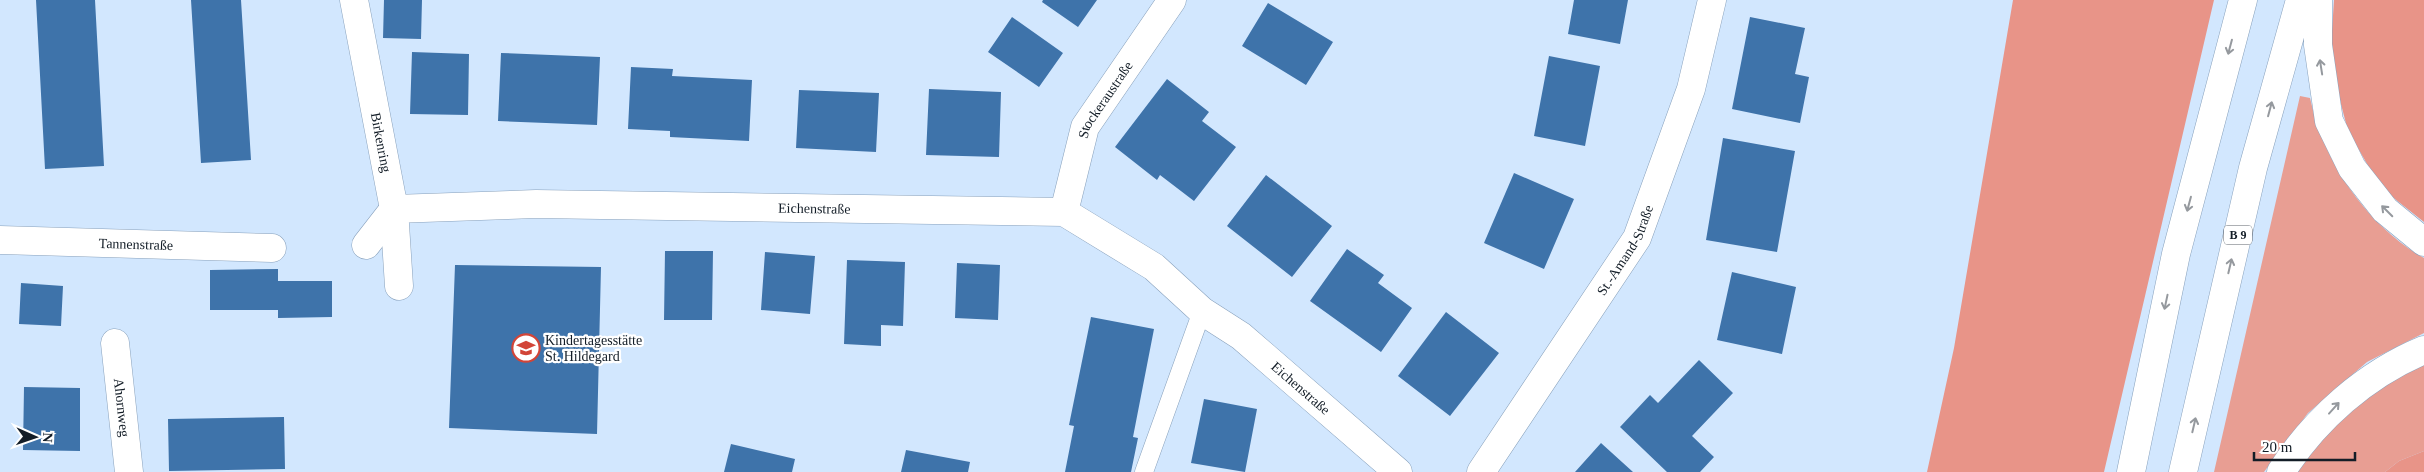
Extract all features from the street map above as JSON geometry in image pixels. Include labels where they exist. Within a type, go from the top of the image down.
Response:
[{"type":"main road","name":"Birkenring","points":[[354,0],[394,209],[399,286]]},
{"type":"main road","name":"Stockeraustraße","points":[[1064,212],[1085,127],[1172,0]]},
{"type":"main road","name":"St.-Amand-Straße","points":[[1480,472],[1637,238],[1691,89],[1712,0]]},
{"type":"main road","points":[[2131,472],[2176,254],[2242,0]]},
{"type":"main road","name":"B 9","points":[[2183,472],[2253,168],[2300,0]]},
{"type":"main road","points":[[2318,0],[2318,45],[2329,121],[2352,168],[2385,210],[2424,242]]},
{"type":"main road","name":"Eichenstraße","points":[[394,209],[536,204],[1064,212],[1154,267],[1202,311],[1241,336],[1398,472]]},
{"type":"main road","points":[[366,244],[394,209]]},
{"type":"main road","name":"Tannenstraße","points":[[0,240],[272,248]]},
{"type":"main road","name":"Ahornweg","points":[[115,343],[130,472]]},
{"type":"main road","points":[[2281,472],[2292,454],[2341,400],[2398,360],[2424,350]]},
{"type":"lane","points":[[1144,472],[1202,311]]},
{"type":"shaded area","points":[[2013,0],[2214,0],[2104,472],[1927,472],[1954,348]]},
{"type":"shaded area","points":[[2334,0],[2424,0],[2424,222],[2381,188],[2348,131],[2330,62]]},
{"type":"shaded area","points":[[2300,96],[2310,98],[2326,145],[2350,190],[2384,228],[2424,258],[2424,333],[2367,362],[2308,413],[2264,472],[2214,472]]},
{"type":"shaded area","points":[[2424,365],[2424,451],[2399,461],[2385,472],[2298,472],[2324,439],[2354,409],[2387,385]]},
{"type":"shaded area","points":[[2424,451],[2424,472],[2385,472],[2399,461]]},
{"type":"building","points":[[36,0],[95,0],[104,166],[45,169]]},
{"type":"building","points":[[191,0],[241,0],[251,160],[201,163]]},
{"type":"building","points":[[384,0],[422,0],[421,39],[383,38]]},
{"type":"building","points":[[1043,0],[1097,0],[1078,27],[1042,2]]},
{"type":"building","points":[[1574,0],[1628,0],[1620,44],[1568,34]]},
{"type":"building","points":[[1268,3],[1333,42],[1306,85],[1242,46]]},
{"type":"building","points":[[1012,17],[1063,53],[1039,87],[988,52]]},
{"type":"building","points":[[1750,17],[1805,28],[1795,74],[1809,77],[1800,123],[1732,109]]},
{"type":"building","points":[[412,52],[469,54],[468,115],[410,114]]},
{"type":"building","points":[[501,53],[600,57],[597,125],[498,121]]},
{"type":"building","points":[[1549,56],[1600,66],[1585,146],[1534,136]]},
{"type":"building","points":[[631,67],[673,69],[672,76],[752,80],[749,141],[670,137],[670,131],[628,129]]},
{"type":"building","points":[[1167,79],[1209,112],[1202,121],[1236,147],[1194,201],[1160,175],[1157,180],[1115,147]]},
{"type":"building","points":[[929,89],[1001,92],[999,157],[926,155]]},
{"type":"building","points":[[799,90],[879,93],[876,152],[796,148]]},
{"type":"building","points":[[1723,138],[1795,151],[1777,252],[1706,240]]},
{"type":"building","points":[[1514,173],[1574,199],[1544,269],[1484,243]]},
{"type":"building","points":[[1266,175],[1332,226],[1292,277],[1227,226]]},
{"type":"building","points":[[1347,249],[1384,275],[1378,283],[1412,308],[1381,352],[1310,301]]},
{"type":"building","points":[[665,251],[713,251],[712,320],[664,320]]},
{"type":"building","points":[[765,252],[815,256],[810,314],[761,310]]},
{"type":"building","points":[[847,260],[905,262],[903,326],[881,325],[881,346],[844,344]]},
{"type":"building","points":[[957,263],[1000,265],[998,320],[955,318]]},
{"type":"building","name":"Kindertagesstätte St. Hildegard","points":[[455,265],[601,267],[597,434],[449,428]]},
{"type":"building","points":[[278,269],[278,281],[332,281],[332,317],[278,318],[278,310],[210,310],[210,270]]},
{"type":"building","points":[[1732,272],[1796,287],[1782,354],[1717,340]]},
{"type":"building","points":[[21,283],[63,286],[61,326],[19,324]]},
{"type":"building","points":[[1446,312],[1499,353],[1450,416],[1398,376]]},
{"type":"building","points":[[1091,317],[1154,329],[1133,437],[1138,438],[1131,472],[1065,472],[1074,426],[1069,425]]},
{"type":"building","points":[[1699,360],[1733,393],[1692,436],[1714,457],[1700,472],[1667,472],[1620,427],[1650,395],[1658,403]]},
{"type":"building","points":[[24,387],[80,388],[80,451],[23,450]]},
{"type":"building","points":[[1204,399],[1257,409],[1245,472],[1191,463]]},
{"type":"building","points":[[284,417],[285,469],[169,471],[168,419]]},
{"type":"building","points":[[1601,443],[1633,472],[1575,472]]},
{"type":"building","points":[[731,444],[795,459],[792,472],[724,472]]},
{"type":"building","points":[[906,450],[970,462],[968,472],[901,472]]},
{"type":"place","name":"Kindertagesstätte St. Hildegard","points":[[526,348]]}]
